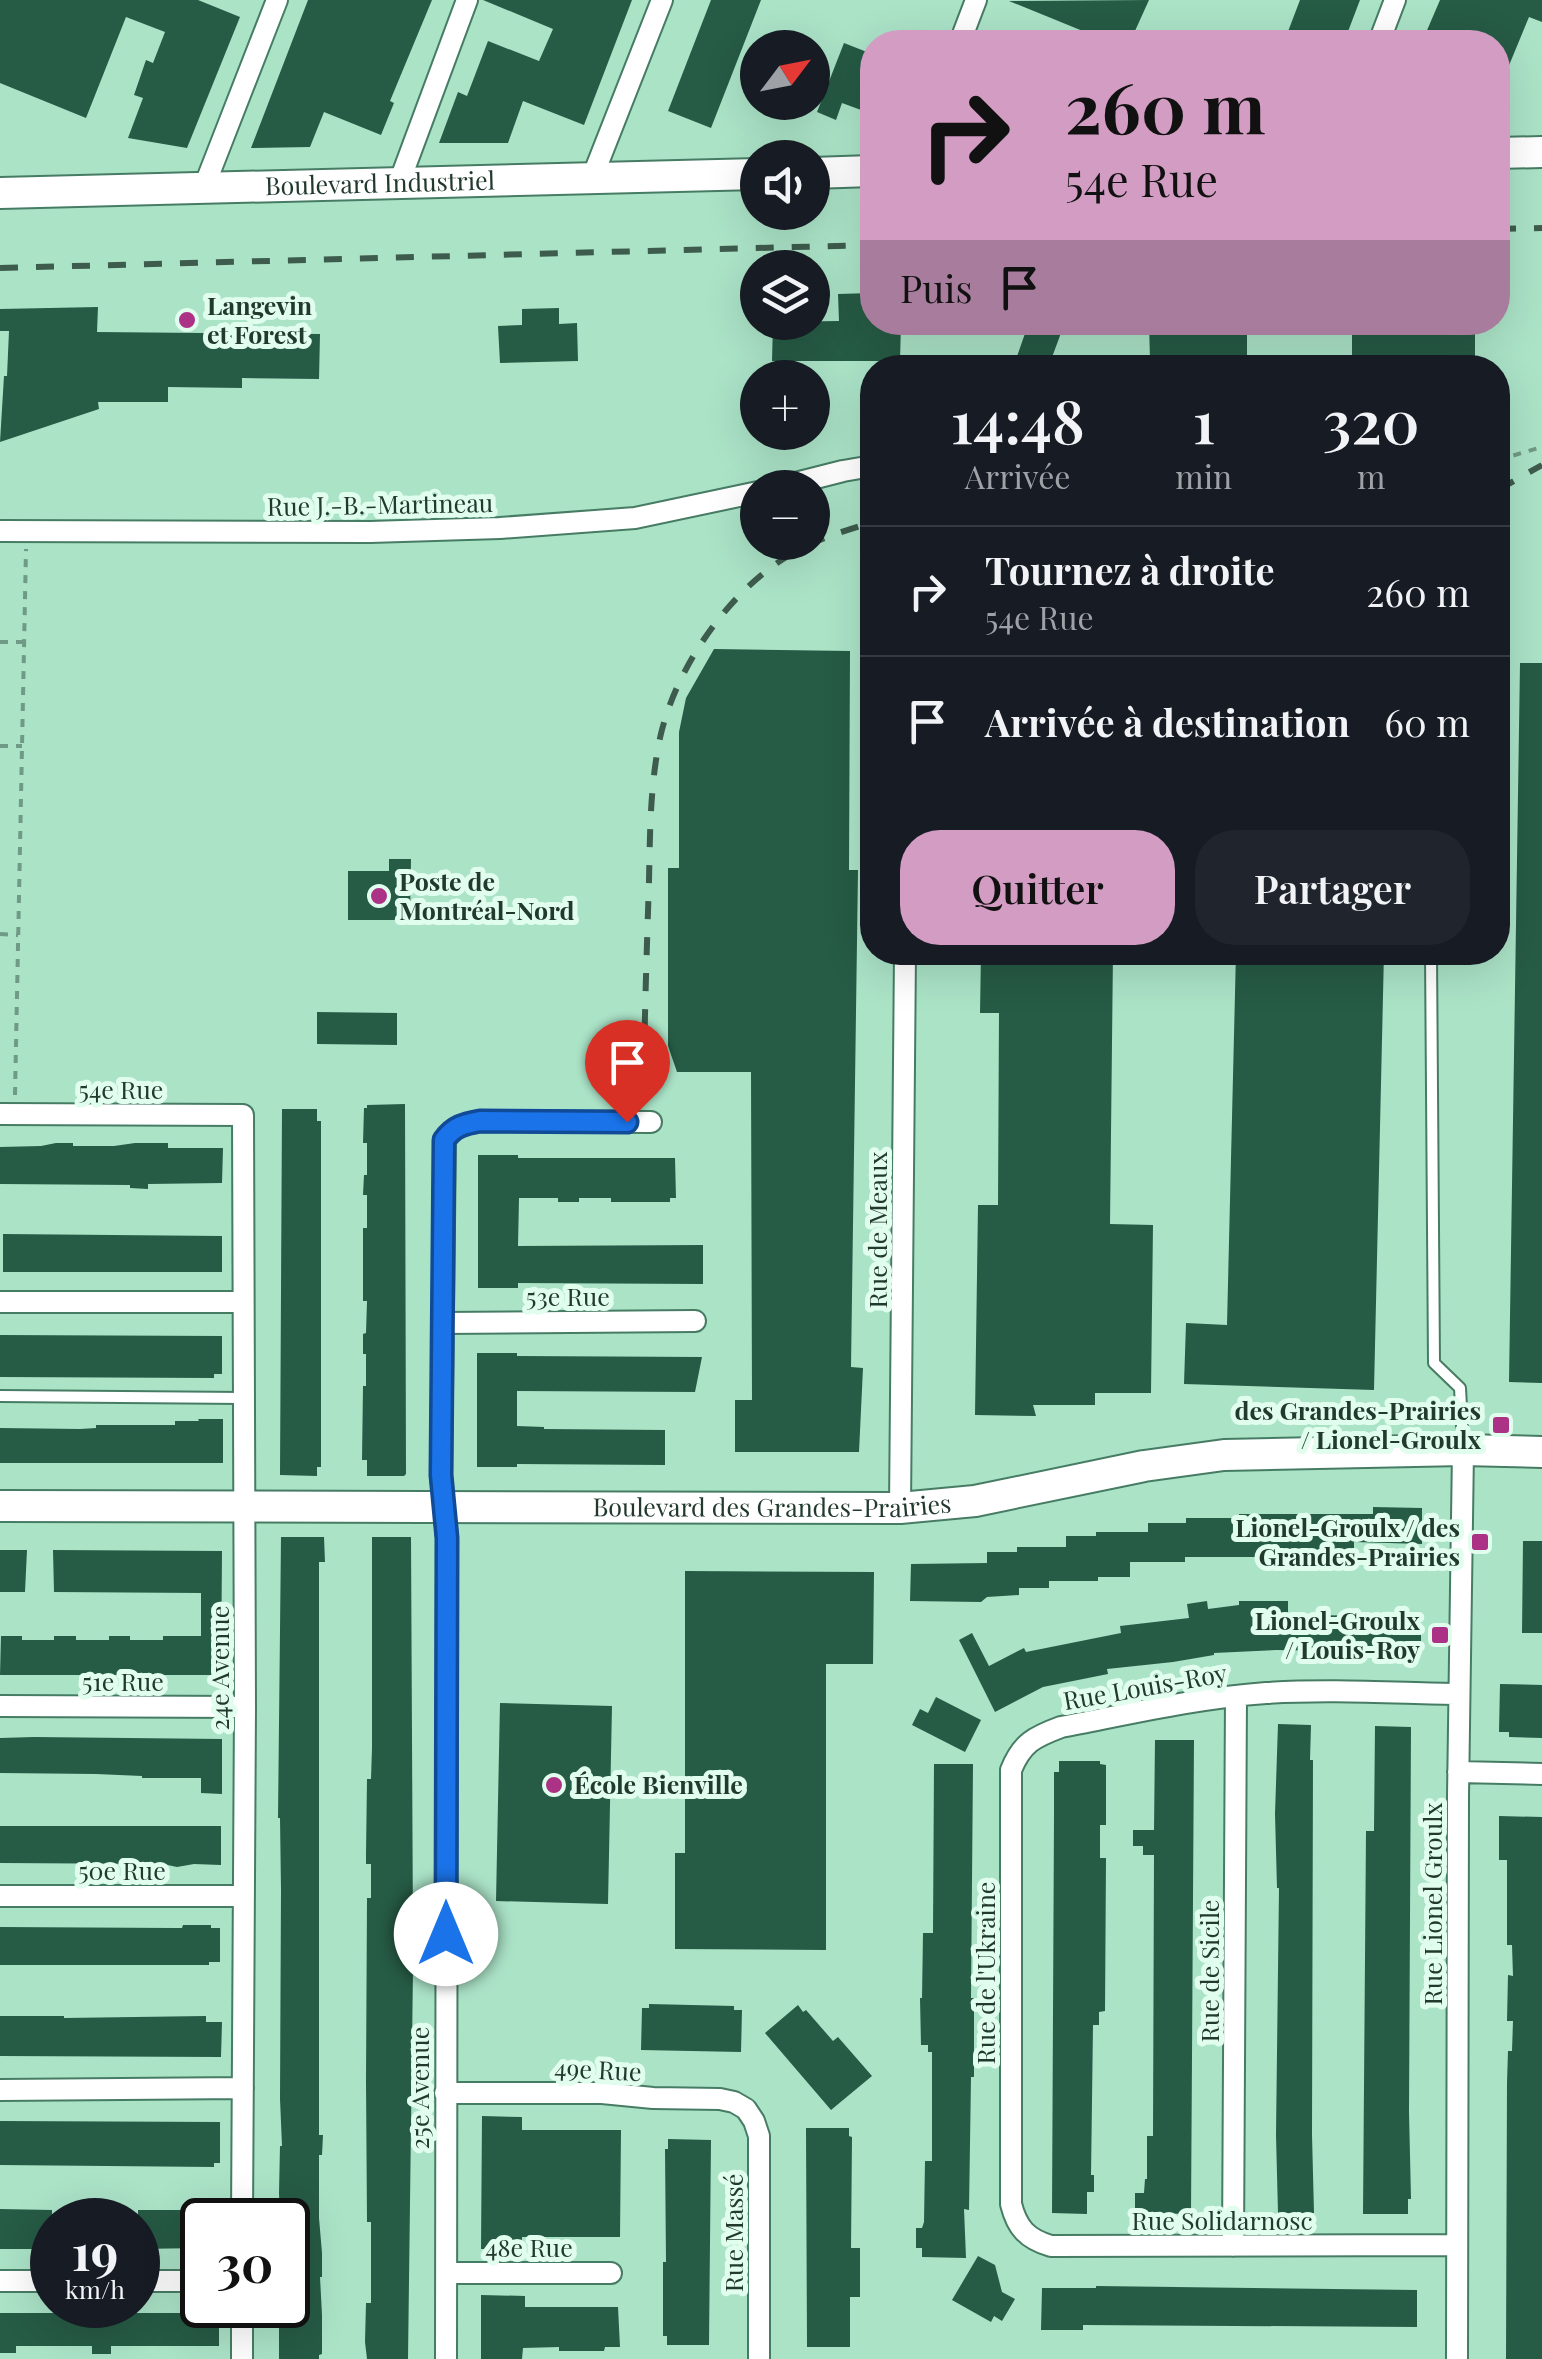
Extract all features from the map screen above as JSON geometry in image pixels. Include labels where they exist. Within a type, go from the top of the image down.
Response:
[{"type":"main road","points":[[1510,153],[1542,152]]},
{"type":"main road","points":[[830,172],[860,171]]},
{"type":"main road","name":"Boulevard Industriel","points":[[0,193],[740,174]]},
{"type":"main road","name":"Boulevard des Grandes-Prairies","points":[[0,1506],[900,1508],[975,1501],[1144,1466],[1224,1454],[1542,1452]]},
{"type":"street","points":[[204,187],[277,0]]},
{"type":"street","points":[[399,183],[468,0]]},
{"type":"street","points":[[592,178],[662,0]]},
{"type":"street","points":[[965,30],[976,0]]},
{"type":"street","points":[[1384,30],[1395,0]]},
{"type":"street","points":[[830,476],[860,469]]},
{"type":"street","name":"Rue J.-B.-Martineau","points":[[0,531],[370,532],[568,525],[635,518],[740,496]]},
{"type":"street","name":"Rue de Meaux","points":[[900,1508],[905,965]]},
{"type":"street","name":"54e Rue","points":[[7,1114],[242,1116]]},
{"type":"street","name":"24e Avenue","points":[[242,1116],[246,1707],[242,2198]]},
{"type":"street","name":"25e Avenue","points":[[446,2359],[447,1538],[441,1475],[444,1140],[452,1129],[480,1121],[651,1122]]},
{"type":"street","points":[[0,1302],[243,1302]]},
{"type":"street","name":"53e Rue","points":[[442,1323],[695,1321]]},
{"type":"street","name":"Rue Lionel Groulx","points":[[1457,2359],[1463,1450]]},
{"type":"street","name":"Rue Louis-Roy","points":[[1024,1745],[1061,1727],[1193,1701],[1305,1692],[1459,1694]]},
{"type":"street","name":"Rue de Sicile","points":[[1234,2246],[1236,1696]]},
{"type":"street","name":"51e Rue","points":[[0,1706],[246,1707]]},
{"type":"street","name":"Rue de l'Ukraine","points":[[1011,2204],[1011,1770],[1024,1745]]},
{"type":"street","points":[[1458,1772],[1542,1774]]},
{"type":"street","name":"50e Rue","points":[[0,1896],[244,1896]]},
{"type":"street","points":[[0,2090],[243,2088]]},
{"type":"street","name":"49e Rue","points":[[445,2093],[602,2093],[720,2099],[746,2109]]},
{"type":"street","name":"Rue Massé","points":[[746,2109],[758,2136],[759,2359]]},
{"type":"street","name":"Rue Solidarnosc","points":[[1011,2204],[1024,2234],[1052,2246],[1457,2245]]},
{"type":"street","name":"48e Rue","points":[[447,2273],[612,2273]]},
{"type":"street","points":[[0,2281],[30,2281]]},
{"type":"street","points":[[242,2328],[242,2359]]},
{"type":"lane","points":[[1431,965],[1434,1363],[1460,1388],[1463,1450]]},
{"type":"lane","points":[[0,1396],[244,1398]]},
{"type":"path","points":[[1510,456],[1542,446]]},
{"type":"path","points":[[7,1114],[18,935],[26,531]]},
{"type":"path","points":[[0,642],[24,642]]},
{"type":"path","points":[[0,746],[22,746]]},
{"type":"path","points":[[0,934],[18,935]]},
{"type":"building","points":[[0,0],[198,0],[240,17],[187,148],[128,138],[143,98],[134,95],[146,60],[153,63],[165,32],[126,17],[86,118],[0,83]]},
{"type":"building","points":[[308,0],[432,0],[390,101],[394,103],[381,135],[324,112],[310,147],[251,148]]},
{"type":"building","points":[[483,0],[632,0],[584,125],[523,101],[508,143],[439,143],[458,92],[467,96],[488,41],[539,61],[553,29]]},
{"type":"building","points":[[711,0],[761,0],[749,30],[740,30],[740,54],[711,128],[668,111]]},
{"type":"building","points":[[1149,0],[1135,30],[1080,30],[1009,1]]},
{"type":"building","points":[[1300,0],[1360,0],[1349,30],[1289,30]]},
{"type":"building","points":[[1440,0],[1542,0],[1542,22],[1529,17],[1510,63],[1510,30],[1427,30]]},
{"type":"building","points":[[844,43],[860,49],[860,110],[842,103],[836,120],[830,117],[830,79]]},
{"type":"building","points":[[860,293],[860,335],[901,335],[900,355],[860,355],[860,361],[772,360],[773,340],[830,340],[830,321],[839,321],[838,294]]},
{"type":"building","points":[[98,307],[97,332],[320,334],[319,379],[242,378],[242,388],[168,387],[168,402],[98,402],[99,409],[0,442],[9,331],[0,331],[0,309]]},
{"type":"building","points":[[559,308],[559,324],[577,323],[578,361],[500,363],[498,326],[522,325],[522,309]]},
{"type":"building","points":[[1024,335],[1060,335],[1053,355],[1017,355]]},
{"type":"building","points":[[1149,335],[1247,335],[1247,355],[1150,355]]},
{"type":"building","points":[[1352,335],[1475,335],[1475,355],[1352,355]]},
{"type":"building","points":[[714,649],[850,651],[849,870],[858,870],[851,1367],[863,1368],[859,1452],[735,1452],[735,1400],[752,1400],[751,1072],[677,1072],[668,1046],[668,868],[679,868],[679,732],[686,698]]},
{"type":"building","points":[[1520,663],[1542,663],[1542,1383],[1509,1382]]},
{"type":"building","name":"Poste de Montréal-Nord","points":[[389,859],[411,859],[410,920],[348,920],[348,871],[389,871]]},
{"type":"building","points":[[981,965],[1113,965],[1110,1224],[1153,1225],[1151,1393],[1095,1393],[1095,1405],[1033,1405],[1036,1416],[975,1415],[978,1205],[998,1205],[999,1013],[980,1013]]},
{"type":"building","points":[[1236,965],[1384,965],[1374,1390],[1184,1384],[1186,1323],[1227,1325]]},
{"type":"building","points":[[317,1012],[397,1013],[397,1045],[317,1044]]},
{"type":"building","points":[[405,1104],[406,1474],[367,1476],[367,1460],[362,1460],[367,1301],[363,1301],[363,1228],[367,1228],[367,1195],[363,1195],[367,1175],[364,1108]]},
{"type":"building","points":[[282,1109],[317,1109],[317,1121],[321,1121],[321,1467],[317,1467],[317,1476],[280,1475]]},
{"type":"building","points":[[168,1143],[168,1148],[223,1148],[222,1183],[148,1184],[148,1189],[130,1185],[0,1184],[0,1147]]},
{"type":"building","points":[[478,1155],[675,1158],[676,1198],[670,1198],[670,1202],[519,1198],[518,1246],[703,1245],[703,1284],[518,1283],[518,1288],[478,1288]]},
{"type":"building","points":[[3,1234],[222,1236],[222,1272],[3,1272]]},
{"type":"building","points":[[0,1335],[222,1336],[222,1374],[214,1374],[214,1378],[0,1377]]},
{"type":"building","points":[[477,1353],[702,1357],[695,1392],[517,1391],[517,1426],[665,1430],[665,1465],[477,1467]]},
{"type":"building","points":[[223,1419],[223,1463],[0,1463],[0,1428],[175,1425],[175,1421]]},
{"type":"building","points":[[1373,1507],[1422,1508],[1422,1544],[1354,1542],[1354,1557],[1185,1557],[1185,1562],[1130,1562],[1130,1577],[1049,1581],[1049,1588],[1019,1588],[1019,1595],[987,1597],[981,1602],[910,1601],[911,1564],[987,1563],[987,1552],[1017,1552],[1017,1547],[1066,1547],[1066,1536],[1148,1532],[1148,1523],[1186,1523],[1186,1518],[1373,1514]]},
{"type":"building","points":[[281,1537],[324,1537],[325,1562],[319,1562],[319,2135],[323,2135],[319,2155],[319,2359],[279,2359],[279,2328],[310,2328],[310,2198],[279,2198]]},
{"type":"building","points":[[372,1537],[411,1537],[413,1969],[408,2359],[367,2359],[365,2342],[366,2303],[371,2303],[366,2081],[367,1898],[371,1898],[371,1864],[366,1864],[366,1854],[367,1779],[371,1779],[372,1748]]},
{"type":"building","points":[[1523,1541],[1542,1541],[1542,1633],[1522,1633]]},
{"type":"building","points":[[0,1550],[27,1550],[25,1592],[0,1592]]},
{"type":"building","points":[[53,1550],[222,1551],[221,1675],[0,1675],[1,1636],[22,1636],[22,1640],[76,1636],[76,1640],[109,1640],[109,1636],[130,1636],[130,1640],[163,1640],[163,1636],[201,1636],[201,1593],[54,1592]]},
{"type":"building","points":[[685,1571],[874,1572],[873,1664],[826,1664],[826,1950],[675,1949],[675,1853],[685,1853]]},
{"type":"building","points":[[1207,1601],[1208,1609],[1239,1605],[1239,1601],[1288,1601],[1288,1615],[1421,1616],[1421,1653],[1214,1653],[1107,1669],[1108,1674],[1043,1687],[995,1712],[959,1640],[972,1633],[989,1666],[1024,1648],[1026,1652],[1121,1633],[1120,1626],[1189,1618],[1187,1604]]},
{"type":"building","points":[[1500,1684],[1542,1685],[1542,1738],[1509,1737],[1509,1732],[1499,1732]]},
{"type":"building","points":[[936,1697],[981,1720],[965,1752],[912,1725],[920,1709],[928,1713]]},
{"type":"building","points":[[500,1703],[612,1706],[608,1904],[496,1901]]},
{"type":"building","points":[[1278,1724],[1311,1725],[1314,2213],[1278,2213]]},
{"type":"building","points":[[1375,1726],[1411,1727],[1408,2214],[1363,2214],[1366,1831],[1374,1831]]},
{"type":"building","points":[[0,1738],[222,1739],[222,1794],[201,1793],[201,1778],[0,1773]]},
{"type":"building","points":[[1155,1740],[1194,1740],[1191,2214],[1135,2213],[1135,2193],[1144,2193],[1147,2179],[1147,2136],[1153,2136],[1154,1855],[1143,1855],[1143,1846],[1133,1846],[1133,1830],[1154,1830]]},
{"type":"building","points":[[1059,1761],[1100,1761],[1106,1765],[1106,1825],[1100,1825],[1100,1858],[1106,1858],[1105,2011],[1099,2012],[1099,2025],[1093,2025],[1094,2192],[1087,2192],[1087,2214],[1052,2213],[1054,1772],[1059,1772]]},
{"type":"building","points":[[934,1764],[973,1764],[974,2077],[969,2210],[964,2209],[966,2258],[922,2257],[922,2248],[916,2248],[916,2228],[922,2228],[924,2222],[925,2161],[932,2161],[932,2052],[928,2052],[928,2045],[921,2045],[920,1998],[923,1933],[933,1933]]},
{"type":"building","points":[[1499,1816],[1542,1817],[1542,2359],[1506,2359],[1507,2083],[1513,2021],[1507,2021],[1508,1975],[1513,1976],[1512,1945],[1507,1945],[1507,1860],[1499,1860]]},
{"type":"building","points":[[0,1826],[221,1826],[221,1865],[0,1863]]},
{"type":"building","points":[[0,1927],[220,1928],[220,1962],[0,1965]]},
{"type":"building","points":[[649,2004],[734,2006],[734,2010],[742,2010],[741,2052],[641,2050],[642,2008],[649,2008]]},
{"type":"building","points":[[798,2005],[833,2041],[838,2037],[872,2076],[831,2110],[765,2033]]},
{"type":"building","points":[[0,2016],[206,2016],[206,2022],[222,2022],[221,2057],[0,2056]]},
{"type":"building","points":[[482,2116],[522,2117],[522,2130],[621,2130],[620,2237],[522,2237],[522,2249],[481,2249]]},
{"type":"building","points":[[0,2121],[220,2122],[220,2163],[214,2163],[214,2167],[0,2165]]},
{"type":"building","points":[[806,2128],[849,2128],[852,2137],[851,2248],[860,2248],[860,2297],[850,2297],[850,2347],[807,2347]]},
{"type":"building","points":[[668,2139],[711,2140],[709,2345],[667,2345],[667,2336],[663,2336]]},
{"type":"building","points":[[0,2209],[30,2210],[30,2249],[0,2249]]},
{"type":"building","points":[[160,2210],[180,2210],[180,2248],[160,2249]]},
{"type":"building","points":[[978,2256],[995,2265],[1002,2292],[1015,2299],[1002,2321],[994,2316],[991,2322],[952,2300]]},
{"type":"building","points":[[1042,2288],[1417,2290],[1417,2327],[1083,2325],[1083,2330],[1041,2330]]},
{"type":"building","points":[[481,2295],[525,2296],[525,2307],[618,2307],[620,2347],[605,2347],[604,2351],[523,2348],[522,2359],[481,2359]]},
{"type":"building","points":[[0,2313],[30,2313],[30,2328],[160,2328],[160,2313],[180,2313],[180,2328],[219,2328],[219,2346],[111,2346],[111,2354],[92,2354],[92,2346],[16,2346],[16,2353],[0,2353]]},
{"type":"railway","points":[[1510,229],[1542,228]]},
{"type":"railway","points":[[0,268],[860,245]]},
{"type":"railway","points":[[1510,483],[1542,465]]},
{"type":"railway","points":[[644,1063],[652,791],[667,712],[691,660],[725,611],[745,590],[788,556],[860,526]]},
{"type":"place","name":"Langevin et Forest","points":[[187,320]]},
{"type":"place","name":"Poste de Montréal-Nord","points":[[379,896]]},
{"type":"place","name":"des Grandes-Prairies / Lionel-Groulx","points":[[1501,1425]]},
{"type":"place","name":"Lionel-Groulx / des Grandes-Prairies","points":[[1480,1542]]},
{"type":"place","name":"Lionel-Groulx / Louis-Roy","points":[[1440,1635]]},
{"type":"place","name":"École Bienville","points":[[554,1785]]},
{"type":"route","points":[[446,1934],[447,1538],[441,1475],[444,1140],[452,1129],[480,1121],[627,1122]]}]
